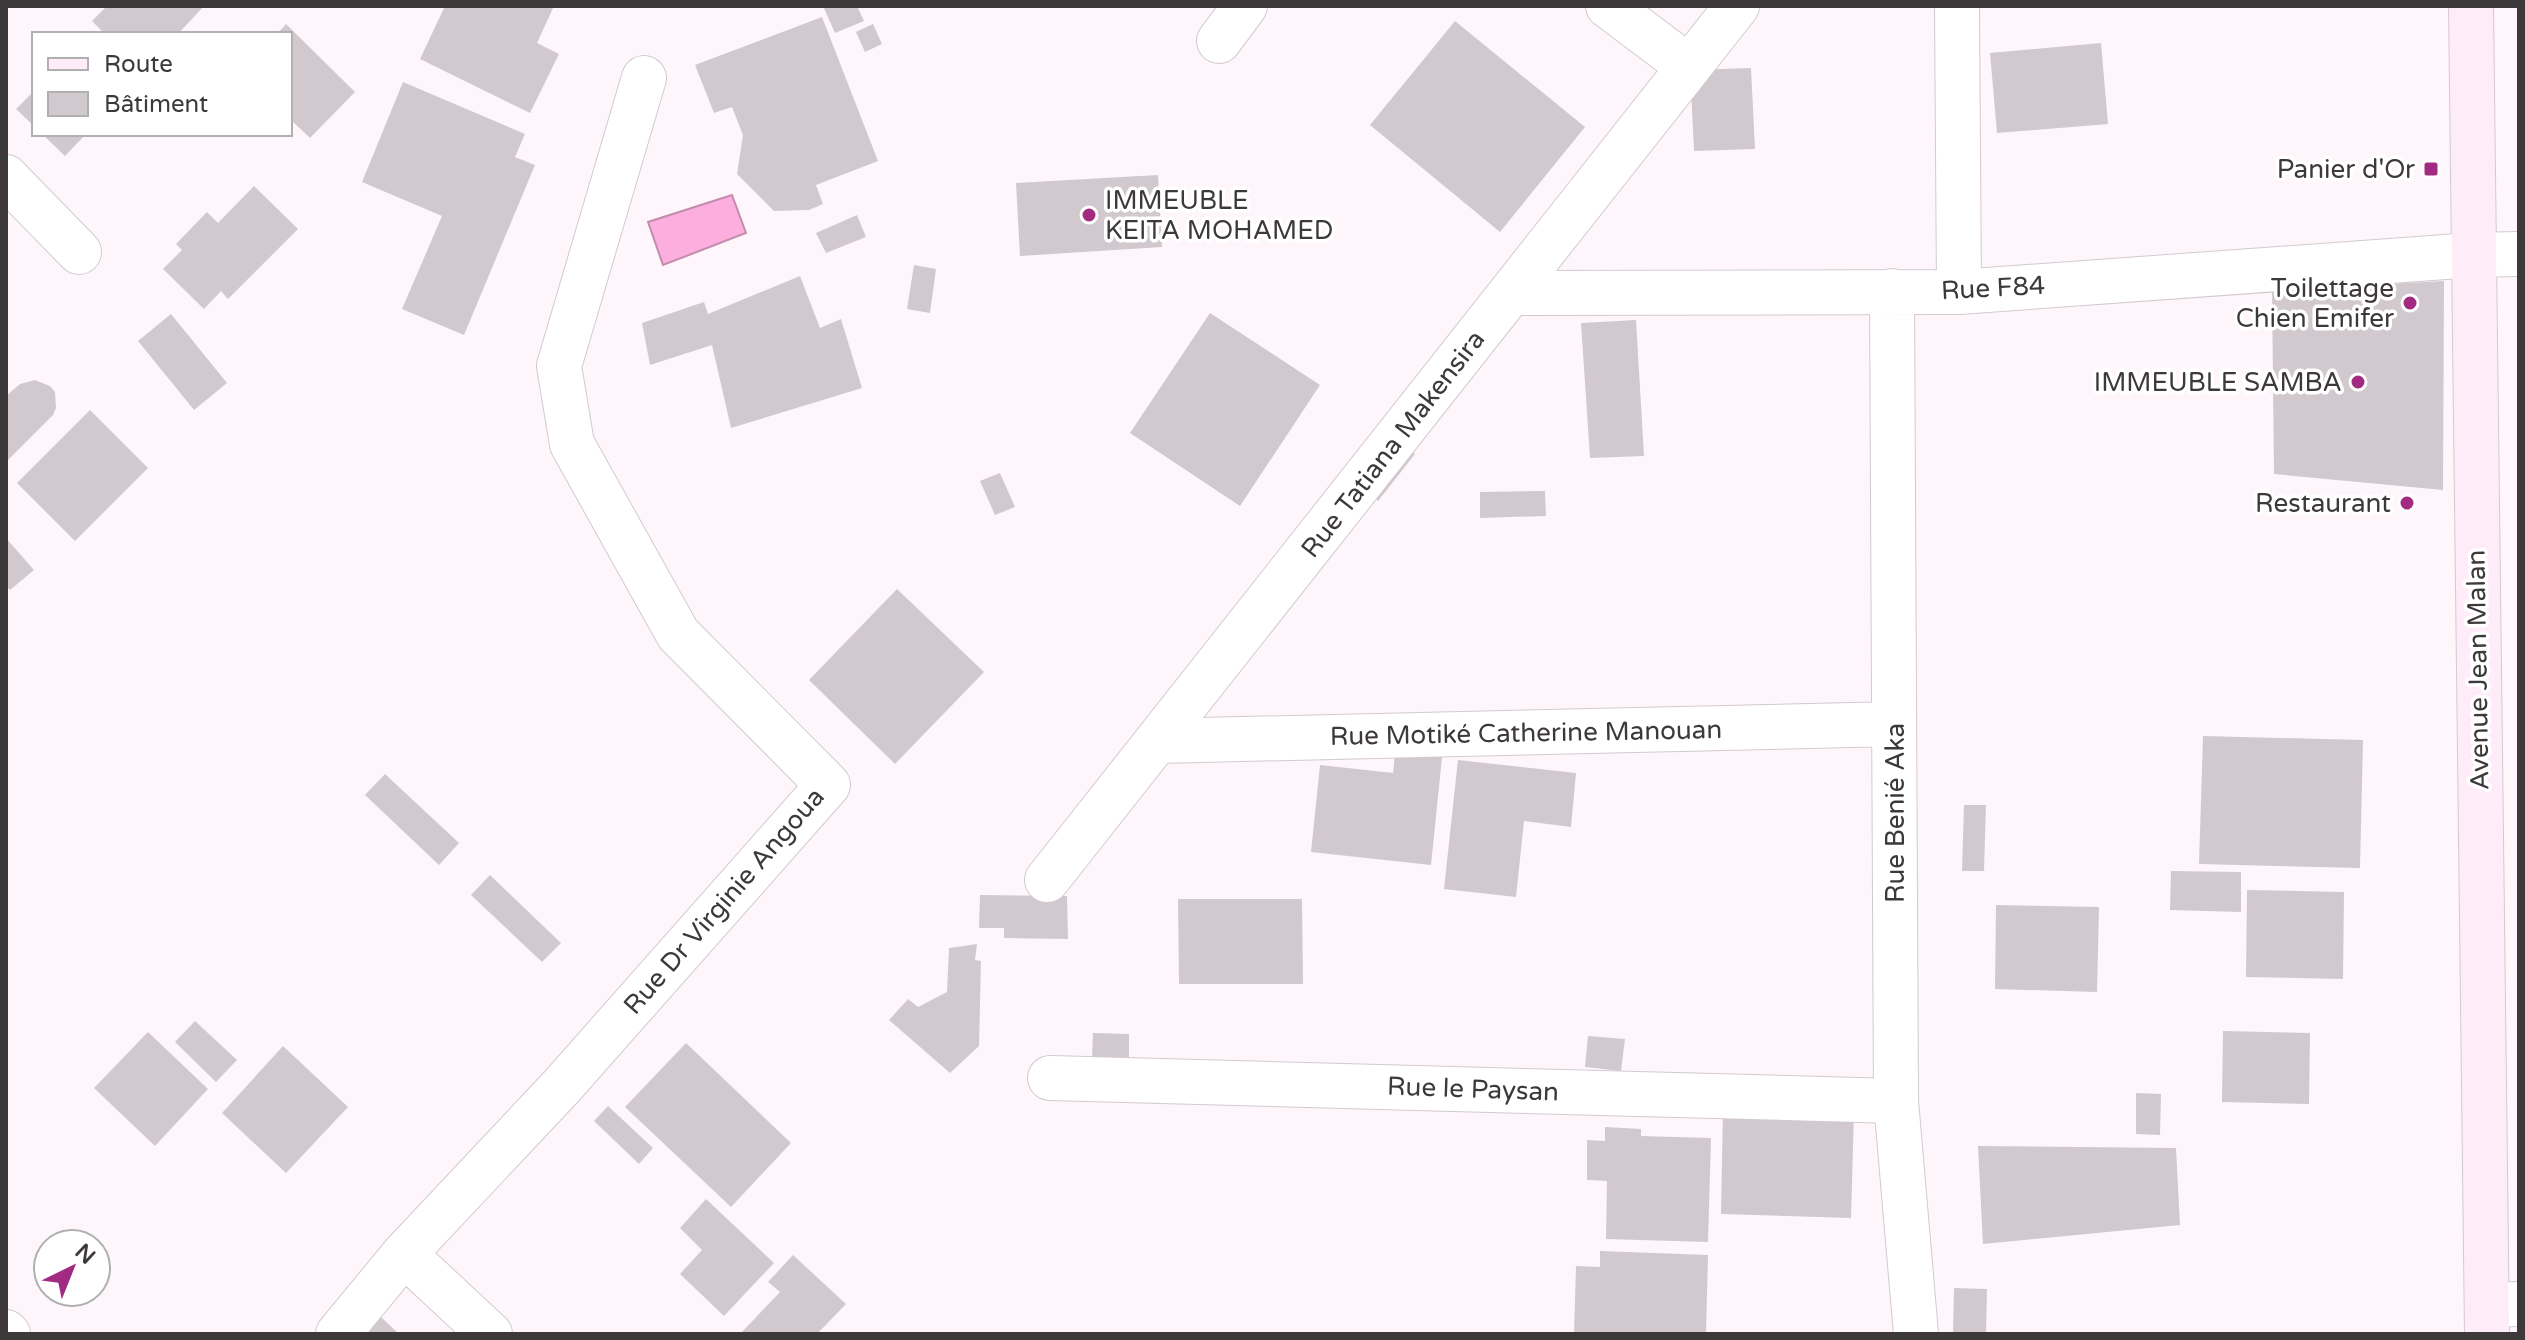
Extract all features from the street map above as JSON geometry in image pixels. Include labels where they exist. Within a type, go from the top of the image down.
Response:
[{"type":"main road","name":"Avenue Jean Malan","points":[[2471,6],[2473,255],[2498,1314]]},
{"type":"street","points":[[1219,41],[1245,6]]},
{"type":"street","points":[[1608,6],[1689,67]]},
{"type":"street","name":"Rue Tatiana Makensira","points":[[1047,880],[1737,6]]},
{"type":"street","points":[[1957,6],[1959,292]]},
{"type":"street","name":"Rue Dr Virginie Angoua","points":[[338,1334],[404,1254],[562,1086],[828,785],[678,634],[572,444],[559,366],[644,78]]},
{"type":"street","points":[[6,177],[79,252]]},
{"type":"street","name":"Rue F84","points":[[1513,293],[1959,292],[2519,254]]},
{"type":"street","name":"Rue Benié Aka","points":[[1892,291],[1896,1101],[1916,1334]]},
{"type":"street","name":"Rue Motiké Catherine Manouan","points":[[1158,741],[1894,724]]},
{"type":"street","name":"Rue le Paysan","points":[[1050,1078],[1896,1101]]},
{"type":"street","points":[[404,1254],[490,1334]]},
{"type":"shaded area","points":[[732,195],[746,233],[663,265],[648,222]]},
{"type":"building","points":[[107,6],[204,6],[180,32],[103,32],[92,21]]},
{"type":"building","points":[[445,6],[554,6],[537,43],[559,54],[530,113],[420,59]]},
{"type":"building","points":[[823,6],[857,6],[864,21],[835,33]]},
{"type":"building","points":[[822,17],[878,161],[816,185],[823,204],[809,210],[774,211],[737,174],[743,135],[732,107],[714,113],[695,65]]},
{"type":"building","points":[[1455,21],[1585,127],[1500,232],[1370,125]]},
{"type":"building","points":[[286,24],[355,92],[310,138],[292,121],[292,32],[279,32]]},
{"type":"building","points":[[873,24],[882,44],[865,52],[856,32]]},
{"type":"building","points":[[2101,43],[2108,124],[1997,133],[1990,53]]},
{"type":"building","points":[[1751,68],[1755,149],[1694,151],[1690,70]]},
{"type":"building","points":[[403,82],[525,134],[515,157],[535,165],[464,335],[402,309],[442,216],[362,182]]},
{"type":"building","points":[[32,93],[32,124],[16,109]]},
{"type":"building","points":[[44,136],[84,136],[65,156]]},
{"type":"building","name":"IMMEUBLE KEITA MOHAMED","points":[[1158,175],[1162,247],[1020,256],[1016,183]]},
{"type":"building","points":[[254,186],[298,229],[228,299],[221,291],[204,309],[163,269],[182,250],[176,244],[207,212],[218,223]]},
{"type":"building","points":[[857,215],[866,237],[826,253],[816,233]]},
{"type":"building","points":[[914,265],[936,269],[930,313],[907,309]]},
{"type":"building","points":[[800,276],[820,328],[841,319],[862,388],[731,428],[712,345],[650,365],[642,323],[704,302],[708,314]]},
{"type":"building","name":"IMMEUBLE SAMBA","points":[[2444,281],[2443,490],[2274,474],[2272,290]]},
{"type":"building","points":[[1210,313],[1320,385],[1240,506],[1130,433]]},
{"type":"building","points":[[171,314],[227,383],[194,410],[138,341]]},
{"type":"building","points":[[1636,320],[1644,456],[1590,458],[1581,323]]},
{"type":"building","points":[[35,380],[50,386],[55,392],[56,408],[53,415],[6,462],[6,396],[20,384]]},
{"type":"building","points":[[90,410],[148,468],[75,541],[17,483]]},
{"type":"building","points":[[1403,445],[1415,454],[1378,501],[1366,492]]},
{"type":"building","points":[[1000,473],[1015,507],[995,515],[980,481]]},
{"type":"building","points":[[1545,491],[1546,516],[1480,518],[1480,492]]},
{"type":"building","points":[[6,538],[34,570],[10,590],[6,586]]},
{"type":"building","points":[[897,589],[984,672],[895,764],[809,680]]},
{"type":"building","points":[[2203,736],[2363,740],[2360,868],[2199,864]]},
{"type":"building","points":[[1396,743],[1443,748],[1431,865],[1311,852],[1320,765],[1393,773]]},
{"type":"building","points":[[1458,760],[1576,773],[1571,827],[1524,821],[1516,897],[1444,889]]},
{"type":"building","points":[[385,774],[459,843],[439,865],[365,795]]},
{"type":"building","points":[[1964,805],[1986,805],[1984,871],[1962,871]]},
{"type":"building","points":[[2171,871],[2241,872],[2241,912],[2170,910]]},
{"type":"building","points":[[490,875],[561,943],[542,962],[471,895]]},
{"type":"building","points":[[2247,890],[2344,892],[2343,979],[2246,977]]},
{"type":"building","points":[[980,895],[1067,896],[1068,939],[1004,938],[1004,928],[979,928]]},
{"type":"building","points":[[1178,899],[1302,899],[1303,984],[1179,984]]},
{"type":"building","points":[[1996,905],[2099,907],[2097,992],[1995,989]]},
{"type":"building","points":[[977,944],[975,960],[981,961],[979,1046],[950,1073],[889,1020],[908,999],[918,1007],[947,992],[949,948]]},
{"type":"building","points":[[195,1021],[237,1060],[216,1082],[175,1042]]},
{"type":"building","points":[[2223,1031],[2310,1033],[2309,1104],[2222,1102]]},
{"type":"building","points":[[148,1032],[208,1089],[155,1146],[94,1088]]},
{"type":"building","points":[[1093,1033],[1129,1034],[1129,1057],[1092,1058]]},
{"type":"building","points":[[1588,1036],[1625,1039],[1621,1071],[1585,1067]]},
{"type":"building","points":[[686,1043],[791,1143],[731,1207],[625,1107]]},
{"type":"building","points":[[283,1046],[348,1107],[286,1173],[222,1113]]},
{"type":"building","points":[[2136,1093],[2161,1094],[2160,1135],[2136,1134]]},
{"type":"building","points":[[608,1106],[653,1148],[639,1164],[594,1121]]},
{"type":"building","points":[[1723,1108],[1854,1112],[1851,1218],[1721,1214]]},
{"type":"building","points":[[1605,1127],[1641,1129],[1641,1136],[1711,1138],[1708,1242],[1606,1239],[1607,1181],[1587,1180],[1587,1140],[1605,1141]]},
{"type":"building","points":[[1978,1146],[2176,1148],[2180,1225],[1983,1244]]},
{"type":"building","points":[[706,1199],[774,1263],[724,1316],[680,1274],[702,1250],[680,1228]]},
{"type":"building","points":[[1600,1251],[1708,1255],[1706,1334],[1574,1334],[1576,1266],[1600,1267]]},
{"type":"building","points":[[793,1255],[846,1304],[817,1334],[740,1334],[780,1292],[768,1282]]},
{"type":"building","points":[[1954,1288],[1987,1289],[1986,1334],[1953,1334]]},
{"type":"building","points":[[381,1317],[399,1334],[365,1334]]},
{"type":"place","name":"Panier d'Or","points":[[2431,169]]},
{"type":"place","name":"IMMEUBLE KEITA MOHAMED","points":[[1089,215]]},
{"type":"place","name":"Toilettage Chien Emifer","points":[[2410,303]]},
{"type":"place","name":"IMMEUBLE SAMBA","points":[[2358,382]]},
{"type":"place","name":"Restaurant","points":[[2407,503]]}]
